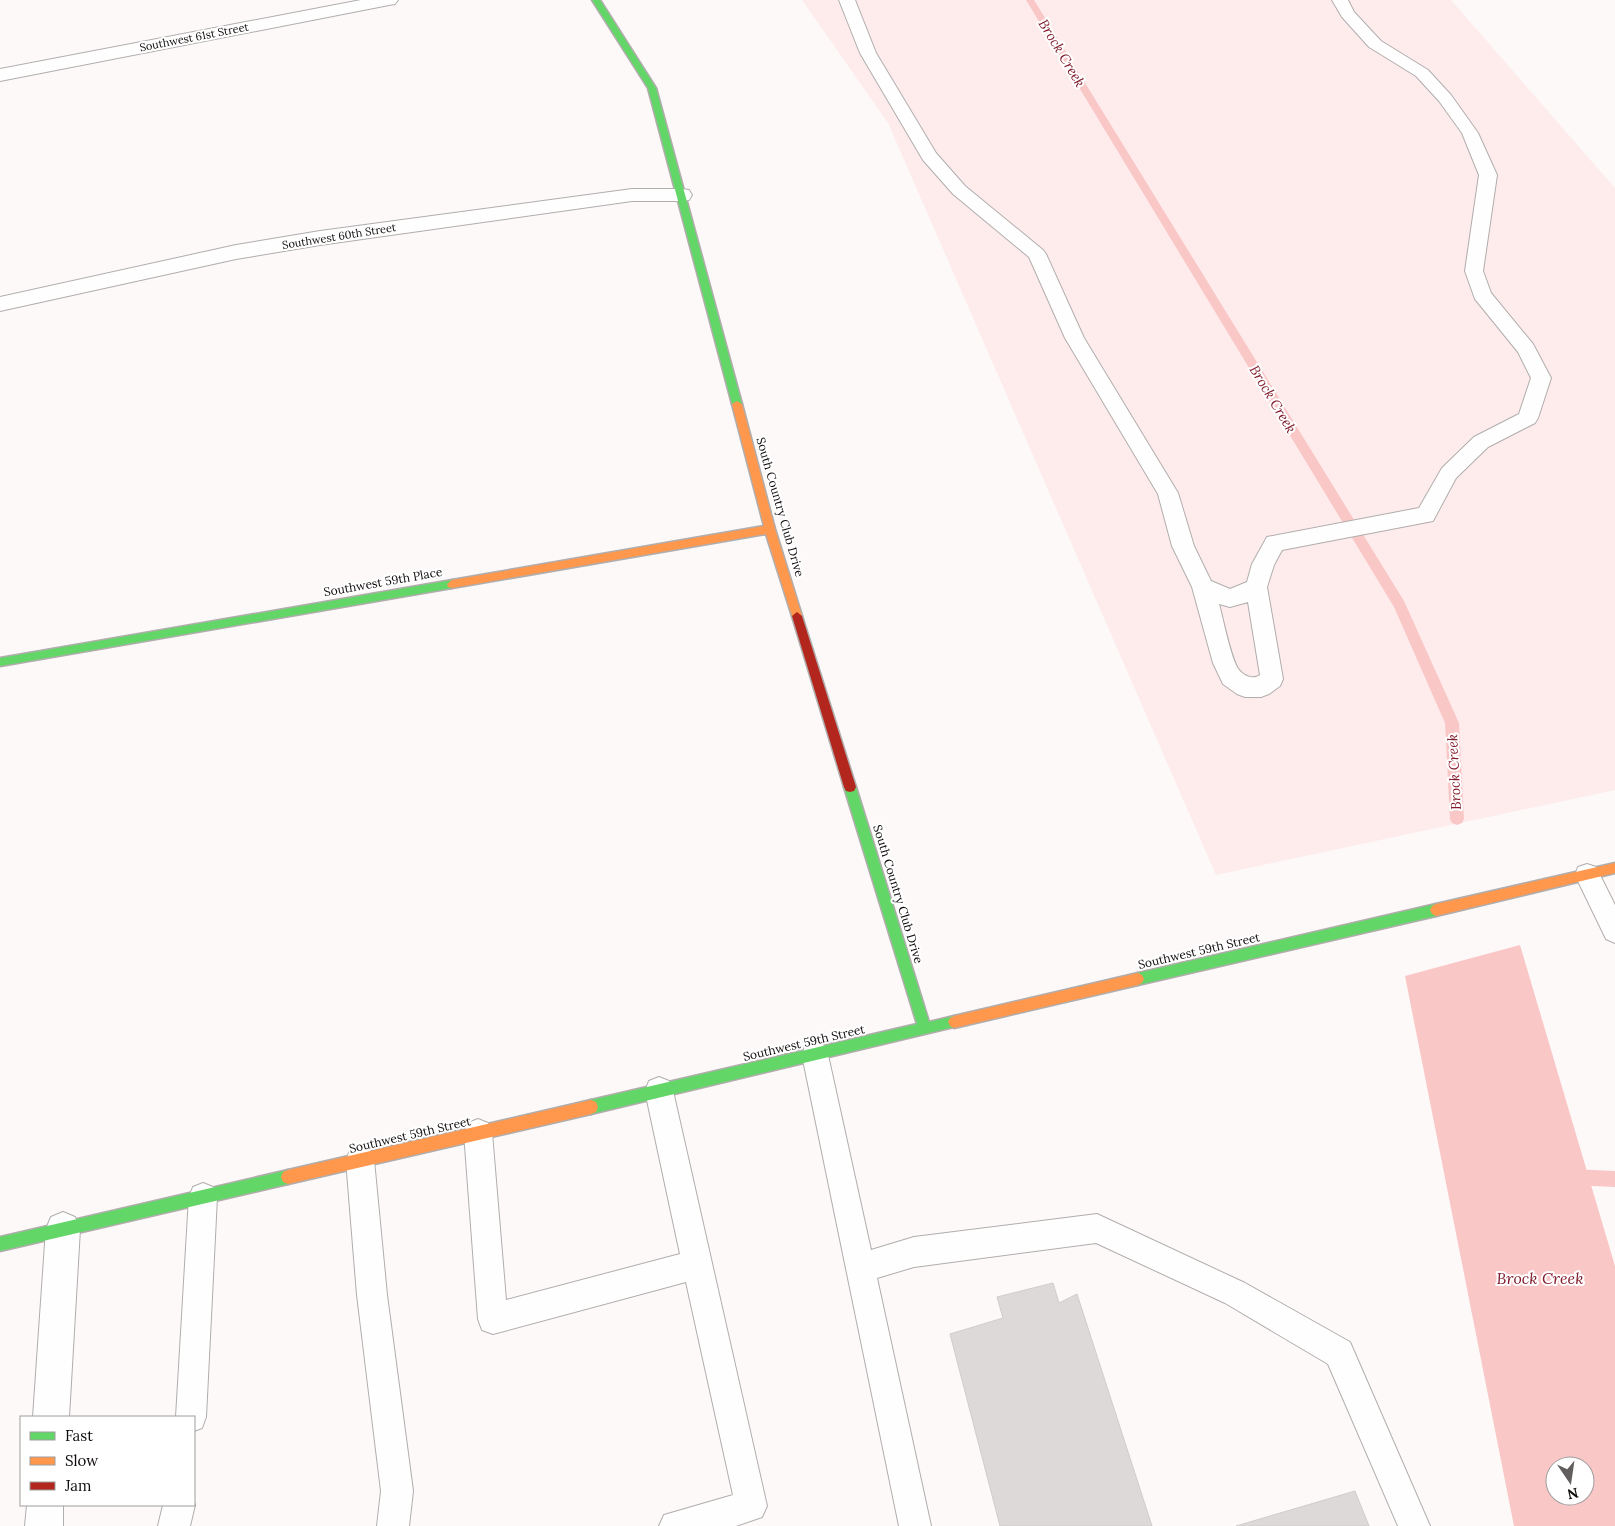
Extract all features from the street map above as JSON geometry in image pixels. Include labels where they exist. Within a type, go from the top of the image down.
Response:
[{"type":"street","name":"Southwest 61st Street","points":[[0,75],[389,0]]},
{"type":"street","name":"South Country Club Drive","points":[[596,0],[652,88],[770,528],[925,1029]]},
{"type":"street","name":"Southwest 60th Street","points":[[0,304],[236,252],[320,238],[632,195],[682,195]]},
{"type":"street","name":"Southwest 59th Place","points":[[0,662],[770,528]]},
{"type":"street","name":"Southwest 59th Street","points":[[0,1244],[1615,868]]},
{"type":"street","points":[[51,1416],[63,1229]]},
{"type":"street","points":[[44,1526],[45,1506]]},
{"type":"lane","points":[[848,0],[868,53],[929,156],[959,190],[1037,254],[1075,338],[1168,493],[1183,546],[1203,587],[1224,663],[1231,677],[1245,687],[1262,687],[1272,680],[1256,587],[1263,564],[1275,543],[1426,515],[1449,473],[1481,442],[1528,418],[1542,378],[1526,349],[1482,295],[1474,270],[1488,174],[1470,133],[1446,98],[1422,73],[1375,44],[1348,14],[1340,0]]},
{"type":"lane","points":[[1203,587],[1221,598],[1238,598],[1256,587]]},
{"type":"lane","points":[[1587,875],[1615,931]]},
{"type":"lane","points":[[815,1055],[915,1526]]},
{"type":"lane","points":[[659,1091],[751,1506],[675,1526]]},
{"type":"lane","points":[[478,1133],[493,1319],[697,1264]]},
{"type":"lane","points":[[360,1160],[372,1295],[397,1491],[393,1526]]},
{"type":"lane","points":[[191,1416],[203,1197]]},
{"type":"lane","points":[[860,1268],[914,1252],[1097,1228],[1235,1293],[1339,1353],[1414,1526]]},
{"type":"lane","points":[[174,1526],[179,1506]]},
{"type":"shaded area","points":[[802,0],[1451,0],[1615,188],[1615,790],[1216,875],[888,123]]},
{"type":"water","name":"Brock Creek","points":[[1520,945],[1615,1266],[1615,1526],[1514,1526],[1405,976]]},
{"type":"building","points":[[1053,1283],[1059,1303],[1077,1294],[1152,1526],[1000,1526],[950,1334],[1003,1318],[997,1297]]},
{"type":"building","points":[[1355,1491],[1369,1526],[1236,1526]]},
{"type":"waterway","name":"Brock Creek","points":[[1030,0],[1399,605],[1452,723],[1457,819]]},
{"type":"waterway","points":[[1571,1177],[1615,1179]]},
{"type":"traffic: fast","points":[[596,0],[652,88],[737,404]]},
{"type":"traffic: fast","points":[[0,662],[452,584]]},
{"type":"traffic: fast","points":[[850,787],[925,1029]]},
{"type":"traffic: fast","points":[[1138,979],[1436,910]]},
{"type":"traffic: fast","points":[[591,1107],[954,1022]]},
{"type":"traffic: fast","points":[[0,1244],[288,1177]]},
{"type":"traffic: slow","points":[[737,404],[770,529],[797,616]]},
{"type":"traffic: slow","points":[[452,584],[770,529]]},
{"type":"traffic: slow","points":[[1436,910],[1615,868]]},
{"type":"traffic: slow","points":[[954,1022],[1138,979]]},
{"type":"traffic: slow","points":[[288,1177],[591,1107]]},
{"type":"traffic: jam","points":[[797,616],[850,787]]}]
